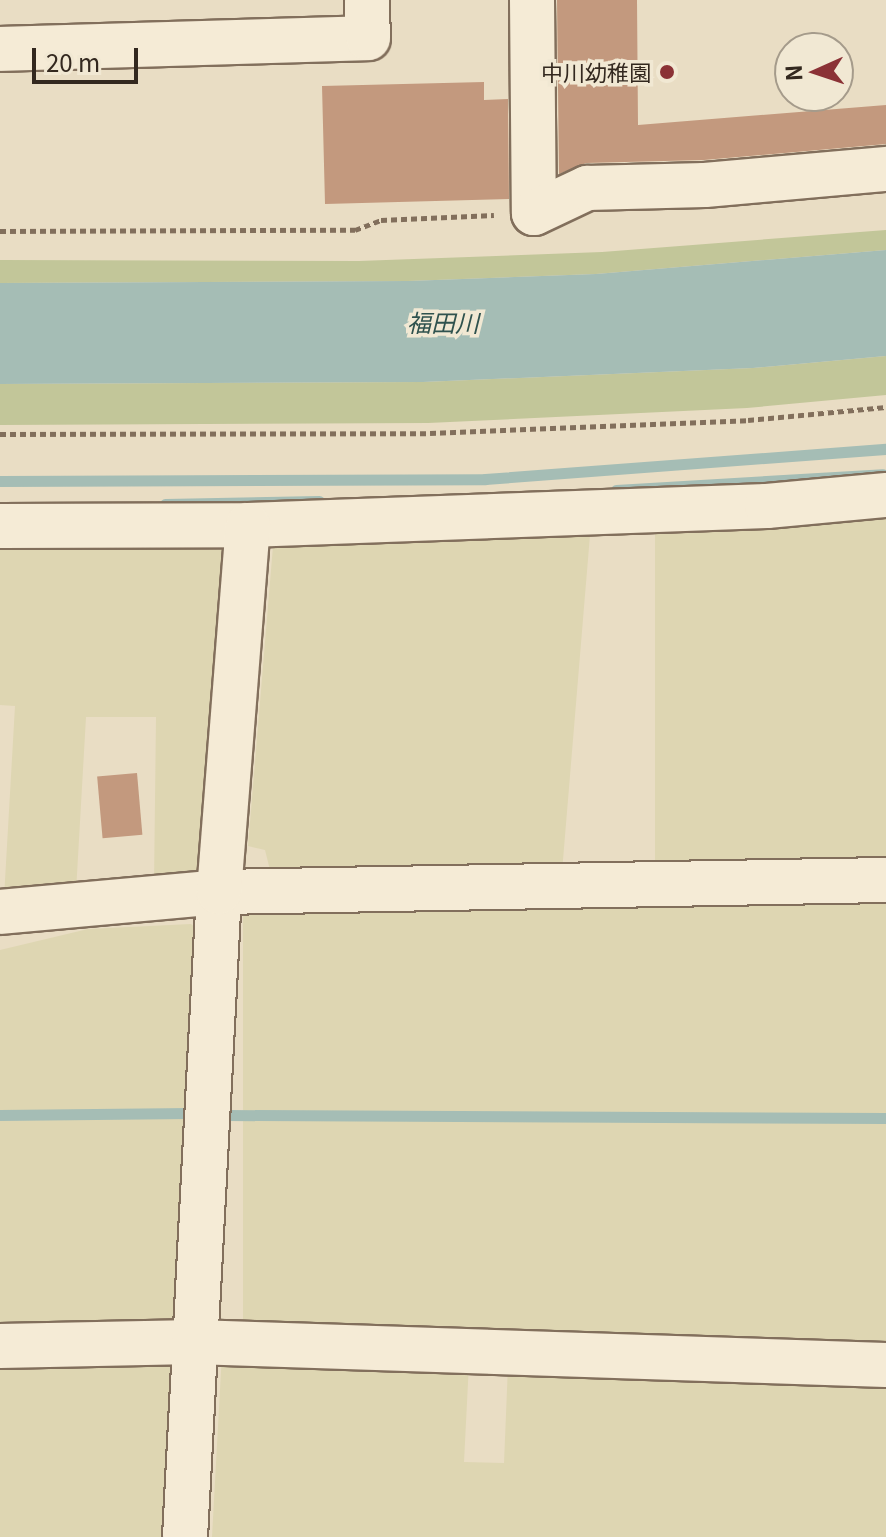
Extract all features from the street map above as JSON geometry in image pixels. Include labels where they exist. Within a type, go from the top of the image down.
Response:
[{"type":"street","points":[[0,49],[368,38],[367,0]]},
{"type":"street","points":[[532,0],[534,213],[587,188],[705,185],[886,169]]},
{"type":"street","points":[[0,526],[248,525],[767,506],[886,495]]},
{"type":"street","points":[[185,1537],[219,892],[248,525]]},
{"type":"street","points":[[0,912],[219,892],[886,880]]},
{"type":"street","points":[[0,1346],[194,1342],[886,1365]]},
{"type":"path","points":[[0,231],[355,230],[381,220],[534,213]]},
{"type":"path","points":[[0,434],[430,433],[748,420],[886,407]]},
{"type":"shaded area","points":[[655,515],[886,515],[886,868],[655,868]]},
{"type":"shaded area","points":[[591,523],[562,872],[272,878],[265,850],[248,846],[274,534]]},
{"type":"shaded area","points":[[0,539],[223,543],[231,549],[208,877],[154,884],[156,717],[86,717],[76,892],[4,898],[15,706],[0,705]]},
{"type":"shaded area","points":[[243,896],[886,896],[886,1356],[243,1356]]},
{"type":"shaded area","points":[[191,924],[201,932],[185,1330],[0,1336],[0,950],[88,929]]},
{"type":"shaded area","points":[[222,1353],[469,1363],[464,1462],[504,1463],[508,1365],[886,1381],[886,1537],[212,1537]]},
{"type":"shaded area","points":[[0,1355],[174,1355],[174,1537],[0,1537]]},
{"type":"green space","points":[[886,230],[886,250],[596,274],[408,281],[0,283],[0,260],[359,261],[602,252]]},
{"type":"green space","points":[[886,356],[886,395],[747,408],[428,423],[0,425],[0,384],[423,382],[753,368]]},
{"type":"water","name":"福田川","points":[[886,250],[886,356],[753,368],[423,382],[0,384],[0,283],[408,281],[596,274]]},
{"type":"building","points":[[557,0],[637,0],[638,125],[799,112],[854,112],[854,108],[886,105],[886,144],[704,160],[586,163],[559,174]]},
{"type":"building","points":[[484,82],[484,100],[508,99],[509,199],[325,204],[322,86]]},
{"type":"building","points":[[137,773],[142,835],[103,838],[97,776]]},
{"type":"waterway","points":[[0,481],[485,479],[886,449]]},
{"type":"waterway","points":[[616,490],[883,474]]},
{"type":"waterway","points":[[165,504],[319,501]]},
{"type":"waterway","points":[[0,1115],[190,1113]]},
{"type":"waterway","points":[[226,1115],[886,1118]]},
{"type":"place","name":"中川幼稚園","points":[[667,72]]}]
